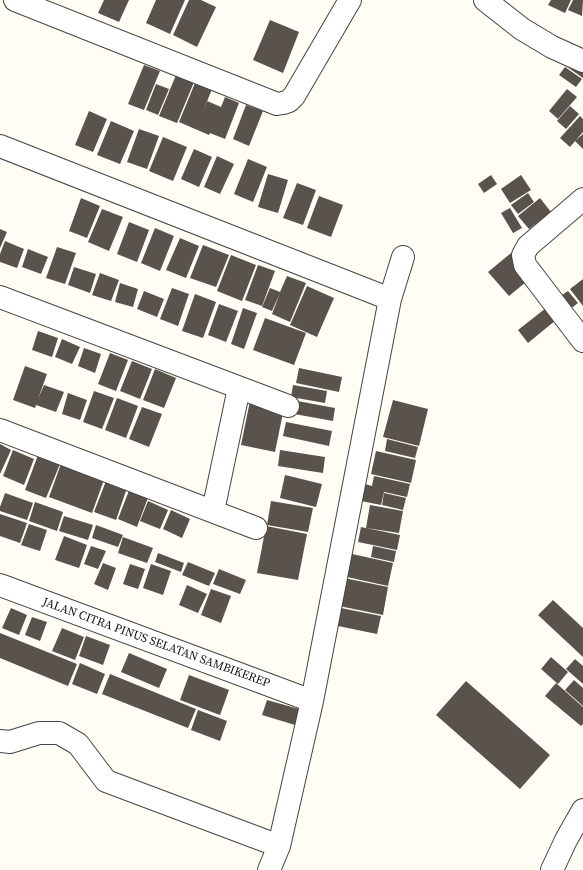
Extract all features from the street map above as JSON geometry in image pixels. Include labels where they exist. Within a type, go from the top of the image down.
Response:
[{"type":"street","points":[[17,0],[277,104],[289,101],[294,96],[350,0]]},
{"type":"street","points":[[485,0],[522,30],[552,47],[583,60]]},
{"type":"street","points":[[0,146],[390,299]]},
{"type":"street","points":[[583,199],[528,246],[523,255],[524,265],[583,341]]},
{"type":"street","points":[[269,870],[279,846],[312,701],[390,299],[403,257]]},
{"type":"street","points":[[0,297],[288,406]]},
{"type":"street","points":[[213,512],[239,388]]},
{"type":"street","points":[[0,430],[256,528]]},
{"type":"street","name":"JALAN CITRA PINUS SELATAN SAMBIKEREP","points":[[0,585],[312,701]]},
{"type":"street","points":[[0,741],[10,742],[39,733],[59,733],[78,744],[106,781],[279,846]]},
{"type":"street","points":[[558,867],[566,840],[583,810]]},
{"type":"building","points":[[104,0],[129,0],[119,22],[98,13]]},
{"type":"building","points":[[156,0],[185,0],[170,34],[146,23]]},
{"type":"building","points":[[189,0],[201,0],[216,7],[197,47],[173,35]]},
{"type":"building","points":[[551,0],[571,0],[565,13],[548,5]]},
{"type":"building","points":[[573,0],[583,0],[582,16],[568,10]]},
{"type":"building","points":[[270,20],[299,32],[283,73],[253,60]]},
{"type":"building","points":[[571,59],[583,67],[583,78],[566,66]]},
{"type":"building","points":[[144,65],[160,71],[144,110],[128,104]]},
{"type":"building","points":[[565,67],[582,79],[576,87],[559,75]]},
{"type":"building","points":[[176,75],[194,82],[177,123],[159,116]]},
{"type":"building","points":[[195,83],[212,89],[207,101],[221,107],[225,97],[239,103],[225,139],[210,133],[209,135],[179,122]]},
{"type":"building","points":[[156,84],[169,89],[158,115],[146,110]]},
{"type":"building","points":[[567,89],[577,97],[558,119],[549,111]]},
{"type":"building","points":[[246,105],[263,111],[249,146],[233,139]]},
{"type":"building","points":[[570,106],[579,114],[566,129],[557,121]]},
{"type":"building","points":[[89,111],[107,119],[93,152],[75,145]]},
{"type":"building","points":[[580,116],[583,119],[583,132],[570,147],[560,138]]},
{"type":"building","points":[[111,121],[134,131],[120,164],[97,155]]},
{"type":"building","points":[[139,129],[159,136],[147,169],[127,162]]},
{"type":"building","points":[[583,134],[583,149],[575,141]]},
{"type":"building","points":[[163,137],[187,147],[173,181],[149,171]]},
{"type":"building","points":[[194,149],[212,157],[199,187],[181,179]]},
{"type":"building","points":[[217,156],[234,164],[220,194],[204,187]]},
{"type":"building","points":[[248,159],[267,167],[253,202],[234,194]]},
{"type":"building","points":[[268,174],[288,180],[278,213],[258,207]]},
{"type":"building","points":[[491,175],[497,184],[484,193],[478,184]]},
{"type":"building","points":[[521,175],[531,190],[510,203],[501,189]]},
{"type":"building","points":[[297,183],[316,190],[303,225],[283,218]]},
{"type":"building","points":[[528,193],[534,202],[518,214],[511,205]]},
{"type":"building","points":[[319,196],[343,205],[331,237],[307,228]]},
{"type":"building","points":[[81,198],[100,206],[87,238],[69,231]]},
{"type":"building","points":[[540,198],[551,212],[529,229],[518,216]]},
{"type":"building","points":[[510,208],[522,228],[513,233],[501,213]]},
{"type":"building","points":[[102,209],[123,217],[109,251],[88,242]]},
{"type":"building","points":[[129,222],[149,230],[137,262],[117,254]]},
{"type":"building","points":[[155,228],[174,236],[160,271],[141,263]]},
{"type":"building","points":[[0,229],[7,232],[0,248]]},
{"type":"building","points":[[180,238],[199,246],[186,278],[166,270]]},
{"type":"building","points":[[5,241],[24,249],[17,268],[0,262],[0,254]]},
{"type":"building","points":[[203,245],[229,255],[216,287],[190,278]]},
{"type":"building","points":[[57,247],[76,253],[65,284],[46,278]]},
{"type":"building","points":[[28,249],[48,257],[41,274],[22,267]]},
{"type":"building","points":[[511,253],[532,277],[509,296],[488,272]]},
{"type":"building","points":[[231,255],[256,265],[242,301],[217,291]]},
{"type":"building","points":[[258,265],[275,271],[262,306],[245,300]]},
{"type":"building","points":[[74,267],[96,274],[90,293],[68,285]]},
{"type":"building","points":[[100,273],[119,280],[111,301],[92,295]]},
{"type":"building","points":[[287,276],[306,283],[290,322],[272,314],[280,293],[272,311],[262,307],[270,288],[280,292]]},
{"type":"building","points":[[583,279],[583,306],[570,289]]},
{"type":"building","points":[[120,283],[138,289],[133,307],[115,302]]},
{"type":"building","points":[[307,286],[334,298],[317,337],[290,325]]},
{"type":"building","points":[[172,288],[189,294],[178,326],[160,319]]},
{"type":"building","points":[[144,291],[164,299],[157,317],[137,309]]},
{"type":"building","points":[[568,291],[578,303],[569,310],[559,297]]},
{"type":"building","points":[[195,294],[216,302],[203,338],[182,331]]},
{"type":"building","points":[[219,304],[238,311],[226,342],[208,335]]},
{"type":"building","points":[[243,308],[257,313],[244,349],[231,344]]},
{"type":"building","points":[[546,308],[556,320],[528,343],[518,330]]},
{"type":"building","points":[[265,318],[306,333],[294,365],[253,350]]},
{"type":"building","points":[[38,331],[58,338],[52,357],[32,350]]},
{"type":"building","points":[[62,339],[80,347],[72,364],[55,357]]},
{"type":"building","points":[[84,348],[101,354],[95,373],[78,366]]},
{"type":"building","points":[[110,353],[128,360],[116,391],[98,384]]},
{"type":"building","points":[[132,361],[152,369],[140,399],[120,391]]},
{"type":"building","points":[[25,366],[47,374],[38,399],[44,385],[64,392],[56,412],[36,405],[35,408],[13,400]]},
{"type":"building","points":[[299,368],[342,377],[339,392],[296,383]]},
{"type":"building","points":[[155,369],[176,378],[164,408],[143,400]]},
{"type":"building","points":[[293,385],[327,391],[325,403],[291,397]]},
{"type":"building","points":[[94,391],[114,398],[102,429],[83,422]]},
{"type":"building","points":[[68,393],[87,400],[80,420],[62,414]]},
{"type":"building","points":[[117,398],[138,406],[126,438],[105,430]]},
{"type":"building","points":[[292,400],[335,408],[333,421],[289,413]]},
{"type":"building","points":[[393,400],[428,409],[419,446],[383,437]]},
{"type":"building","points":[[250,401],[284,408],[275,452],[241,445]]},
{"type":"building","points":[[142,407],[162,414],[149,447],[129,439]]},
{"type":"building","points":[[286,422],[332,431],[329,446],[283,436]]},
{"type":"building","points":[[387,439],[418,447],[415,458],[385,451]]},
{"type":"building","points":[[0,444],[11,450],[0,474]]},
{"type":"building","points":[[13,450],[34,459],[24,485],[3,476]]},
{"type":"building","points":[[280,450],[325,457],[323,473],[278,466]]},
{"type":"building","points":[[376,451],[416,460],[411,483],[371,474]]},
{"type":"building","points":[[38,455],[60,464],[46,498],[25,490]]},
{"type":"building","points":[[62,461],[105,477],[92,513],[49,497]]},
{"type":"building","points":[[285,475],[322,484],[316,507],[280,498]]},
{"type":"building","points":[[374,476],[410,484],[407,497],[384,492],[381,505],[361,501],[365,484],[372,486]]},
{"type":"building","points":[[106,481],[127,488],[116,520],[94,512]]},
{"type":"building","points":[[130,488],[149,495],[137,527],[118,519]]},
{"type":"building","points":[[5,493],[33,503],[27,520],[0,511]]},
{"type":"building","points":[[384,493],[406,498],[403,510],[382,505]]},
{"type":"building","points":[[148,501],[168,510],[160,529],[140,521]]},
{"type":"building","points":[[271,501],[313,508],[308,532],[267,525]]},
{"type":"building","points":[[35,502],[63,512],[57,531],[29,521]]},
{"type":"building","points":[[370,505],[403,511],[399,533],[366,528]]},
{"type":"building","points":[[171,510],[190,519],[182,538],[163,529]]},
{"type":"building","points":[[0,514],[27,523],[20,543],[0,536]]},
{"type":"building","points":[[64,516],[93,525],[88,540],[59,531]]},
{"type":"building","points":[[29,524],[47,530],[40,551],[21,545]]},
{"type":"building","points":[[96,525],[123,535],[118,547],[92,538]]},
{"type":"building","points":[[266,526],[307,534],[298,580],[257,573]]},
{"type":"building","points":[[361,527],[400,535],[397,550],[358,542]]},
{"type":"building","points":[[64,536],[87,545],[79,568],[55,560]]},
{"type":"building","points":[[123,537],[153,548],[147,563],[118,553]]},
{"type":"building","points":[[91,546],[106,551],[98,569],[84,564]]},
{"type":"building","points":[[373,546],[396,551],[394,562],[371,557]]},
{"type":"building","points":[[158,553],[184,563],[181,572],[155,562]]},
{"type":"building","points":[[352,554],[393,563],[388,586],[347,577]]},
{"type":"building","points":[[188,562],[215,573],[209,586],[182,575]]},
{"type":"building","points":[[103,563],[116,568],[108,590],[94,584]]},
{"type":"building","points":[[130,564],[145,569],[138,589],[123,584]]},
{"type":"building","points":[[151,564],[171,571],[163,595],[143,588]]},
{"type":"building","points":[[219,569],[246,580],[240,594],[213,584]]},
{"type":"building","points":[[344,578],[388,587],[383,615],[339,606]]},
{"type":"building","points":[[187,585],[207,594],[198,613],[179,605]]},
{"type":"building","points":[[211,589],[231,596],[221,623],[201,615]]},
{"type":"building","points":[[553,600],[583,628],[583,657],[538,615]]},
{"type":"building","points":[[11,608],[27,615],[19,635],[2,628]]},
{"type":"building","points":[[341,608],[381,616],[377,634],[338,626]]},
{"type":"building","points":[[32,617],[47,622],[40,641],[25,635]]},
{"type":"building","points":[[62,628],[84,637],[75,660],[52,651]]},
{"type":"building","points":[[0,633],[77,664],[68,686],[0,658]]},
{"type":"building","points":[[86,636],[110,645],[103,665],[79,656]]},
{"type":"building","points":[[129,653],[167,669],[159,688],[121,672]]},
{"type":"building","points":[[551,657],[568,672],[558,684],[541,669]]},
{"type":"building","points":[[575,659],[583,666],[583,684],[566,669]]},
{"type":"building","points":[[80,663],[105,674],[97,694],[72,684]]},
{"type":"building","points":[[110,674],[196,709],[188,728],[102,694]]},
{"type":"building","points":[[189,675],[229,690],[220,715],[180,700]]},
{"type":"building","points":[[574,680],[583,688],[583,706],[565,690]]},
{"type":"building","points":[[466,681],[550,755],[520,789],[436,715]]},
{"type":"building","points":[[556,683],[583,707],[583,724],[581,726],[545,696]]},
{"type":"building","points":[[267,700],[299,709],[295,725],[262,715]]},
{"type":"building","points":[[198,710],[227,721],[220,741],[191,730]]}]
